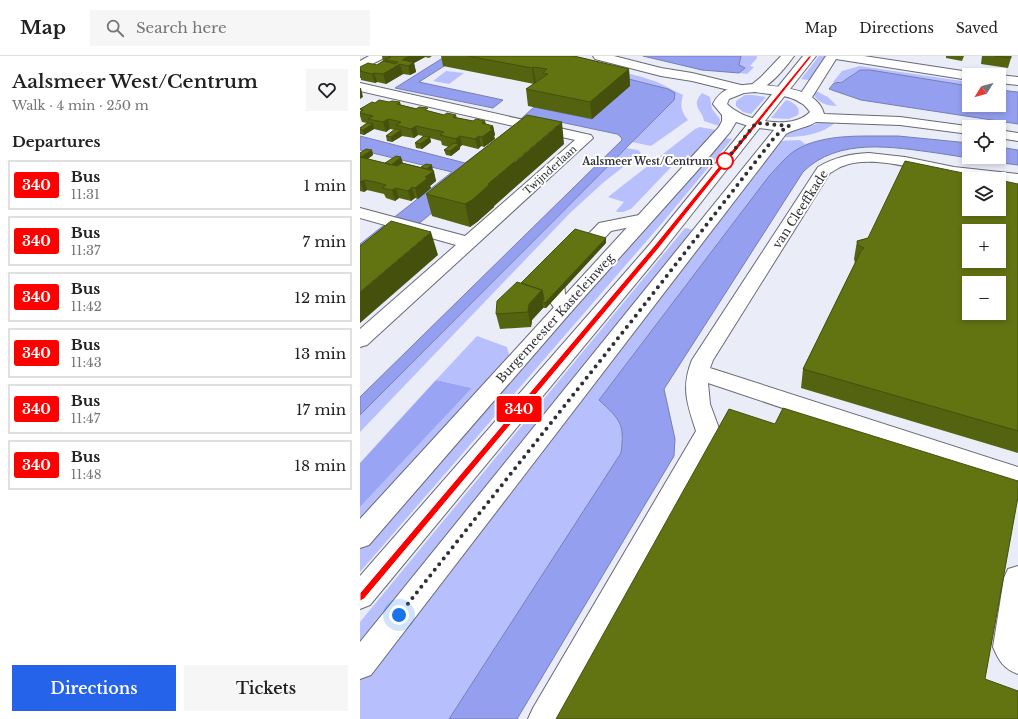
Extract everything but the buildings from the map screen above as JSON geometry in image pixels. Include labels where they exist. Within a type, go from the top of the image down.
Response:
[{"type":"main road","points":[[360,66],[378,56]]},
{"type":"main road","points":[[599,56],[661,72],[692,77],[741,89],[755,88],[780,92],[836,118],[900,121],[962,129]]},
{"type":"main road","points":[[755,88],[767,79],[788,56]]},
{"type":"main road","points":[[360,596],[656,248],[810,56]]},
{"type":"main road","points":[[741,89],[723,97],[720,104],[722,109],[729,115],[756,123],[789,126],[803,124],[832,56]]},
{"type":"main road","points":[[839,56],[880,59],[962,75]]},
{"type":"main road","points":[[661,72],[682,82],[723,97]]},
{"type":"main road","points":[[1006,80],[1018,81]]},
{"type":"main road","name":"Twijnderlaan","points":[[360,87],[515,120],[586,138],[360,340]]},
{"type":"main road","name":"Burgemeester Kasteleinweg","points":[[360,537],[725,129],[729,121],[729,115]]},
{"type":"main road","points":[[360,665],[774,138],[789,126]]},
{"type":"main road","points":[[1006,135],[1018,137]]},
{"type":"main road","name":"van Cleeffkade","points":[[544,719],[708,431],[697,400],[696,386],[698,372],[703,360],[824,170],[832,163],[854,158],[874,158],[955,172],[1018,179]]},
{"type":"main road","points":[[360,213],[469,243]]},
{"type":"main road","points":[[698,372],[1018,478]]},
{"type":"main road","points":[[1018,578],[1008,647],[1018,660]]},
{"type":"shaded area","points":[[446,56],[460,56],[419,82],[503,100],[493,108],[395,88]]},
{"type":"shaded area","points":[[538,56],[557,56],[657,82],[683,95],[682,108],[688,120],[651,146],[632,142],[674,100]]},
{"type":"shaded area","points":[[538,56],[668,89],[675,93],[674,100],[360,415],[360,397],[622,140],[617,134],[546,119],[360,272],[360,244],[452,172],[360,150],[360,136],[465,163],[511,128],[534,107],[592,119]]},
{"type":"shaded area","points":[[643,56],[741,56],[739,65],[745,68],[739,73],[702,70]]},
{"type":"shaded area","points":[[741,56],[757,56],[750,66],[754,67],[747,74],[739,73],[744,68],[739,65]]},
{"type":"shaded area","points":[[819,56],[829,56],[809,80],[801,79]]},
{"type":"shaded area","points":[[860,66],[962,81],[962,85],[864,70],[856,72],[843,81],[833,82],[842,71]]},
{"type":"shaded area","points":[[860,70],[870,70],[962,85],[962,112],[1006,112],[1006,91],[1018,92],[1018,124],[1006,122],[1006,120],[992,120],[861,100],[829,89],[834,83],[842,82]]},
{"type":"shaded area","points":[[446,71],[464,73],[449,84],[433,81]]},
{"type":"shaded area","points":[[816,91],[828,97],[837,106],[827,105],[821,102],[814,95]]},
{"type":"shaded area","points":[[702,93],[710,97],[712,109],[720,119],[719,126],[704,121],[697,105]]},
{"type":"shaded area","points":[[745,95],[766,97],[751,114],[743,112],[736,106],[736,101]]},
{"type":"shaded area","points":[[787,100],[798,108],[798,115],[789,119],[771,118],[785,101]]},
{"type":"shaded area","points":[[837,121],[831,126],[812,134],[783,137],[783,134],[795,130],[815,124]]},
{"type":"shaded area","points":[[700,127],[716,130],[692,160],[673,165],[631,209],[623,212],[617,212],[616,211],[624,202],[608,197],[695,129]]},
{"type":"shaded area","points":[[851,136],[898,136],[962,142],[962,157],[884,147],[867,147],[833,153],[817,161],[803,172],[664,389],[675,439],[674,456],[517,719],[449,719],[621,453],[622,435],[619,423],[612,412],[599,400],[769,176],[785,159],[796,150],[813,142]]},
{"type":"shaded area","points":[[723,138],[732,139],[663,222],[360,572],[360,546]]},
{"type":"shaded area","points":[[800,140],[805,144],[820,140],[795,151],[769,176],[599,400],[618,419],[623,435],[621,453],[449,719],[360,719],[360,679],[615,354],[778,141]]},
{"type":"shaded area","points":[[626,148],[638,150],[641,153],[604,182],[570,213],[360,432],[360,415]]},
{"type":"shaded area","points":[[1006,148],[1018,150],[1018,165],[1006,163]]},
{"type":"shaded area","points":[[685,228],[697,231],[360,651],[360,622]]},
{"type":"shaded area","points":[[477,336],[507,347],[510,358],[360,525],[360,507],[472,388],[436,380]]},
{"type":"shaded area","points":[[436,380],[472,388],[360,507],[360,463]]},
{"type":"bus line","name":"340","points":[[360,596],[656,248],[810,56]]},
{"type":"place","name":"Aalsmeer West/Centrum","points":[[725,161]]},
{"type":"route","points":[[399,615],[774,138],[789,126],[756,123],[722,165],[725,161]]}]
